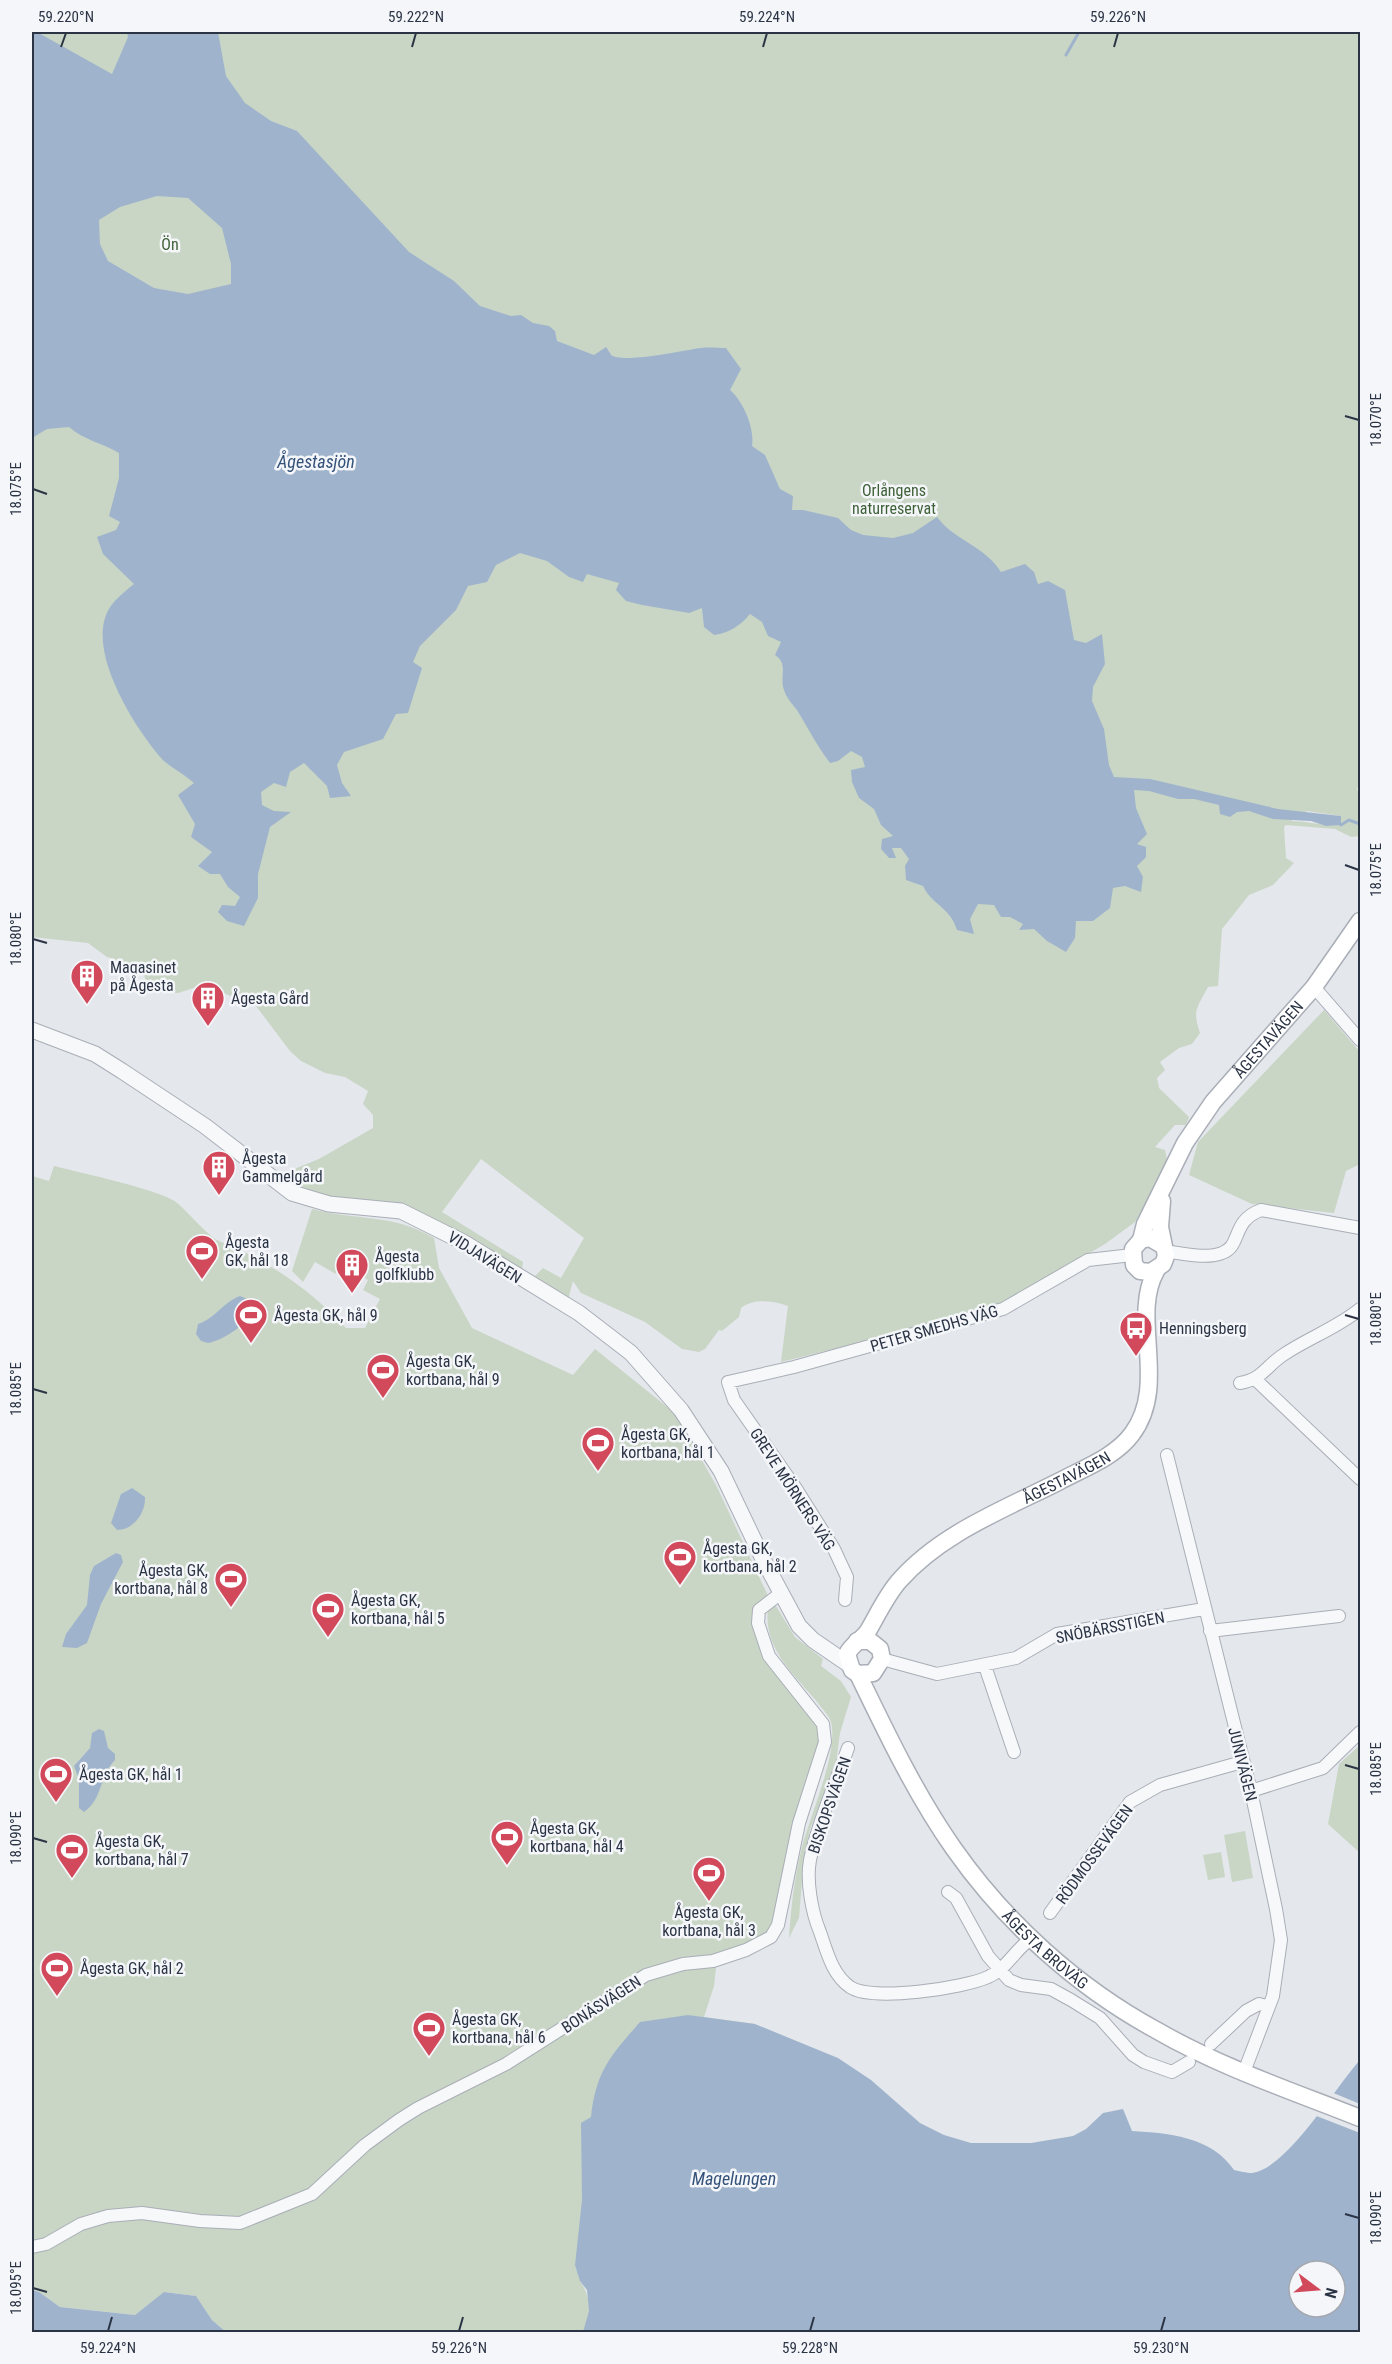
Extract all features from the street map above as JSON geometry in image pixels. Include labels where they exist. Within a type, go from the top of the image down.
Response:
[{"type":"main road","name":"ÅGESTAVÄGEN","points":[[1141,1240],[1145,1224],[1164,1191],[1185,1143],[1213,1102],[1314,987],[1360,921]]},
{"type":"main road","name":"ÅGESTAVÄGEN","points":[[1164,1191],[1160,1227],[1164,1251]]},
{"type":"main road","points":[[1141,1240],[1156,1240],[1164,1251],[1163,1264],[1148,1271],[1134,1265],[1132,1255],[1136,1244],[1141,1240]]},
{"type":"main road","name":"ÅGESTAVÄGEN","points":[[854,1644],[866,1633],[890,1592],[930,1550],[1091,1465],[1122,1445],[1140,1421],[1148,1401],[1147,1305],[1139,1280],[1148,1271]]},
{"type":"main road","points":[[880,1659],[870,1641],[854,1644],[847,1654],[853,1669],[873,1673],[880,1659],[890,1592]]},
{"type":"main road","name":"ÅGESTA BROVÄG","points":[[879,1713],[880,1659]]},
{"type":"main road","name":"ÅGESTA BROVÄG","points":[[853,1669],[879,1713],[901,1761],[954,1848],[980,1883],[1054,1960],[1125,2012],[1188,2047],[1360,2118]]},
{"type":"street","points":[[1314,987],[1360,1038]]},
{"type":"street","name":"VIDJAVÄGEN","points":[[32,1030],[95,1054],[123,1071],[204,1126],[292,1193],[329,1204],[401,1211],[463,1242],[579,1313],[631,1353],[688,1418],[722,1471],[799,1626],[813,1640],[853,1669]]},
{"type":"street","points":[[1164,1251],[1212,1256],[1224,1253],[1233,1246],[1237,1231],[1248,1215],[1261,1210],[1360,1228]]},
{"type":"street","name":"PETER SMEDHS VÄG","points":[[728,1383],[794,1368],[1003,1309],[1088,1260],[1132,1255]]},
{"type":"street","points":[[1240,1383],[1256,1380],[1282,1356],[1347,1320],[1360,1309]]},
{"type":"street","points":[[1256,1380],[1360,1479]]},
{"type":"street","name":"GREVE MÖRNERS VÄG","points":[[728,1383],[734,1400],[795,1487],[834,1549],[847,1577],[845,1600]]},
{"type":"street","name":"JUNIVÄGEN","points":[[1167,1455],[1251,1791],[1281,1940],[1277,1978],[1245,2072]]},
{"type":"street","name":"BONÄSVÄGEN","points":[[32,2247],[46,2244],[81,2223],[108,2217],[142,2213],[200,2221],[240,2223],[274,2211],[312,2194],[366,2145],[418,2108],[506,2064],[646,1975],[683,1964],[713,1961],[746,1950],[771,1937],[778,1925],[799,1823],[825,1742],[823,1724],[782,1674],[762,1640],[758,1623],[759,1610],[781,1593]]},
{"type":"street","name":"SNÖBÄRSSTIGEN","points":[[880,1659],[937,1674],[1016,1658],[1057,1634],[1204,1609]]},
{"type":"street","points":[[1210,1631],[1339,1616]]},
{"type":"street","points":[[813,1640],[854,1644]]},
{"type":"street","points":[[985,1666],[1014,1752]]},
{"type":"street","points":[[1251,1791],[1323,1768],[1360,1732]]},
{"type":"street","name":"BISKOPSVÄGEN","points":[[848,1748],[810,1862],[817,1924],[835,1972],[850,1987],[865,1994],[891,1995],[988,1977],[999,1971],[1032,1938]]},
{"type":"street","name":"RÖDMOSSEVÄGEN","points":[[1050,1913],[1130,1802],[1160,1785],[1242,1762]]},
{"type":"street","points":[[948,1892],[956,1898],[999,1971],[1010,1980],[1021,1985],[1051,1989],[1100,2018],[1133,2055],[1144,2062],[1172,2072],[1181,2070],[1189,2062]]},
{"type":"street","points":[[1212,2044],[1246,2011],[1259,2004],[1267,2006]]},
{"type":"green space","name":"Orlångens naturreservat","points":[[32,32],[1360,32],[1360,776],[1357,790],[1360,793],[1360,836],[1351,837],[1335,829],[1286,825],[1284,827],[1286,858],[1294,863],[1273,885],[1249,895],[1222,929],[1218,986],[1208,987],[1197,1009],[1196,1019],[1200,1033],[1192,1044],[1179,1048],[1160,1062],[1165,1070],[1157,1078],[1159,1088],[1189,1117],[1186,1125],[1175,1125],[1155,1147],[1165,1150],[1168,1164],[1135,1222],[1105,1244],[995,1309],[781,1362],[788,1306],[758,1302],[741,1308],[739,1317],[722,1331],[719,1330],[705,1349],[699,1352],[682,1349],[645,1322],[581,1293],[573,1281],[569,1296],[579,1313],[433,1226],[305,1198],[288,1180],[287,1172],[319,1159],[373,1128],[373,1115],[363,1104],[368,1091],[345,1077],[325,1073],[301,1061],[290,1051],[256,1006],[203,985],[178,993],[149,992],[142,968],[107,957],[88,943],[32,937]],"holes":[[[1307,811],[1341,816],[1341,824],[1291,821]],[[481,1159],[584,1238],[561,1278],[543,1268],[535,1276],[522,1269],[523,1262],[442,1212]]]},
{"type":"green space","points":[[1324,1010],[1360,1052],[1360,1164],[1346,1171],[1334,1213],[1252,1204],[1189,1175],[1198,1142]]},
{"type":"green space","points":[[54,1166],[167,1197],[176,1202],[215,1239],[254,1257],[287,1277],[318,1301],[346,1328],[365,1328],[380,1299],[363,1290],[368,1280],[341,1265],[336,1274],[315,1262],[303,1282],[292,1271],[312,1209],[389,1221],[419,1230],[434,1238],[439,1268],[472,1328],[573,1375],[595,1349],[676,1414],[717,1487],[770,1600],[759,1610],[762,1640],[823,1724],[771,1937],[717,1959],[714,1986],[704,2017],[755,2024],[580,2281],[586,2292],[589,2306],[588,2320],[583,2332],[226,2332],[212,2320],[196,2296],[165,2292],[135,2315],[60,2307],[39,2292],[32,2290],[32,1176],[49,1181]]},
{"type":"green space","points":[[776,1606],[795,1637],[823,1659],[821,1666],[841,1681],[851,1697],[840,1733],[836,1763],[810,1829],[804,1858],[799,1918],[789,1938],[799,1862],[827,1767],[832,1735],[829,1717],[791,1672],[770,1637],[768,1609]]},
{"type":"green space","points":[[1360,1745],[1360,1853],[1328,1824],[1339,1764]]},
{"type":"green space","points":[[1245,1831],[1253,1878],[1232,1882],[1224,1835]]},
{"type":"green space","points":[[1221,1852],[1225,1877],[1208,1880],[1203,1855]]},
{"type":"water","name":"Ågestasjön","points":[[32,32],[37,32],[112,74],[128,37],[127,32],[218,32],[226,76],[245,103],[271,121],[297,131],[409,252],[454,281],[480,306],[511,316],[521,315],[533,323],[549,326],[555,331],[557,341],[594,355],[606,347],[611,355],[628,358],[701,348],[726,348],[741,369],[730,390],[747,415],[752,431],[752,446],[765,455],[780,489],[793,496],[792,510],[803,510],[838,518],[851,530],[863,535],[893,538],[913,533],[937,517],[952,532],[987,556],[1001,572],[1025,564],[1034,572],[1038,584],[1048,581],[1065,590],[1074,640],[1086,643],[1102,634],[1105,664],[1093,687],[1092,701],[1104,729],[1109,765],[1114,777],[1150,779],[1278,809],[1341,816],[1341,825],[1326,826],[1311,821],[1273,819],[1249,811],[1237,812],[1230,817],[1220,814],[1219,805],[1134,790],[1136,808],[1147,834],[1137,844],[1146,847],[1146,857],[1137,866],[1143,877],[1141,892],[1125,886],[1113,888],[1110,908],[1093,921],[1076,921],[1075,938],[1066,952],[1047,941],[1034,929],[1019,930],[1023,924],[1010,917],[1001,917],[994,905],[978,904],[970,919],[974,934],[957,930],[950,916],[931,898],[923,886],[906,880],[905,866],[909,859],[901,848],[892,848],[896,858],[889,858],[881,849],[882,839],[893,836],[881,825],[874,809],[859,798],[852,782],[851,770],[865,767],[862,757],[851,751],[838,761],[830,763],[786,695],[782,662],[775,655],[781,642],[768,636],[762,622],[750,614],[734,628],[714,635],[704,627],[702,608],[689,613],[626,601],[616,590],[619,583],[587,574],[583,582],[569,577],[547,561],[520,553],[496,565],[487,582],[468,586],[456,610],[420,646],[413,662],[422,668],[408,713],[396,714],[383,739],[344,752],[337,765],[342,783],[351,796],[330,798],[327,786],[304,763],[290,772],[286,787],[274,783],[261,792],[262,805],[274,811],[291,812],[270,827],[258,874],[258,898],[244,926],[227,921],[218,912],[222,905],[235,906],[240,897],[228,887],[220,874],[210,874],[198,866],[212,852],[191,837],[195,824],[178,795],[194,783],[164,761],[150,745],[117,690],[104,650],[103,632],[108,610],[134,584],[103,554],[97,537],[116,530],[120,522],[109,516],[119,478],[119,453],[69,427],[47,429],[32,438]],"holes":[[[157,196],[188,198],[222,228],[231,264],[231,284],[188,294],[154,288],[108,261],[100,244],[99,220],[120,207]]]},
{"type":"water","points":[[240,1296],[254,1302],[250,1316],[245,1322],[222,1338],[208,1343],[201,1341],[196,1334],[198,1324]]},
{"type":"water","points":[[132,1488],[145,1497],[145,1503],[134,1524],[117,1530],[111,1523],[121,1494]]},
{"type":"water","points":[[116,1553],[121,1555],[123,1562],[101,1604],[87,1643],[77,1648],[62,1647],[66,1634],[87,1605],[90,1575],[94,1566]]},
{"type":"water","points":[[99,1729],[104,1731],[108,1748],[115,1754],[115,1760],[106,1773],[95,1801],[84,1812],[79,1808],[79,1779],[74,1766],[90,1748],[92,1733]]},
{"type":"water","name":"Magelungen","points":[[688,2015],[755,2024],[838,2058],[871,2080],[920,2123],[944,2135],[971,2143],[1031,2143],[1073,2136],[1086,2129],[1103,2113],[1123,2109],[1132,2131],[1160,2133],[1189,2139],[1214,2150],[1234,2170],[1250,2173],[1266,2168],[1296,2142],[1360,2060],[1360,2332],[583,2332],[589,2311],[587,2290],[580,2281],[575,2265],[582,2200],[581,2123],[591,2117],[601,2075],[621,2044],[640,2022]]},
{"type":"water","points":[[32,2290],[39,2292],[60,2307],[135,2315],[164,2292],[196,2296],[212,2320],[226,2332],[32,2332]]},
{"type":"pier","points":[[1331,2092],[1360,2104],[1360,2133],[1314,2115]]},
{"type":"waterway","points":[[1066,55],[1079,32]]},
{"type":"waterway","points":[[1341,825],[1349,820],[1360,824]]},
{"type":"place","name":"Magasinet på Ågesta","points":[[87,1005]]},
{"type":"place","name":"Ågesta Gård","points":[[208,1027]]},
{"type":"place","name":"Ågesta Gammelgård","points":[[219,1196]]},
{"type":"place","name":"Ågesta GK, hål 18","points":[[202,1280]]},
{"type":"place","name":"Ågesta golfklubb","points":[[352,1294]]},
{"type":"place","name":"Ågesta GK, hål 9","points":[[251,1344]]},
{"type":"place","name":"Henningsberg","points":[[1136,1357]]},
{"type":"place","name":"Ågesta GK, kortbana, hål 9","points":[[383,1399]]},
{"type":"place","name":"Ågesta GK, kortbana, hål 1","points":[[598,1472]]},
{"type":"place","name":"Ågesta GK, kortbana, hål 2","points":[[680,1586]]},
{"type":"place","name":"Ågesta GK, kortbana, hål 8","points":[[231,1608]]},
{"type":"place","name":"Ågesta GK, kortbana, hål 5","points":[[328,1638]]},
{"type":"place","name":"Ågesta GK, hål 1","points":[[56,1803]]},
{"type":"place","name":"Ågesta GK, kortbana, hål 4","points":[[507,1866]]},
{"type":"place","name":"Ågesta GK, kortbana, hål 7","points":[[72,1879]]},
{"type":"place","name":"Ågesta GK, kortbana, hål 3","points":[[709,1902]]},
{"type":"place","name":"Ågesta GK, hål 2","points":[[57,1997]]},
{"type":"place","name":"Ågesta GK, kortbana, hål 6","points":[[429,2057]]},
{"type":"park label","name":"Ön","points":[[170,244]]}]
